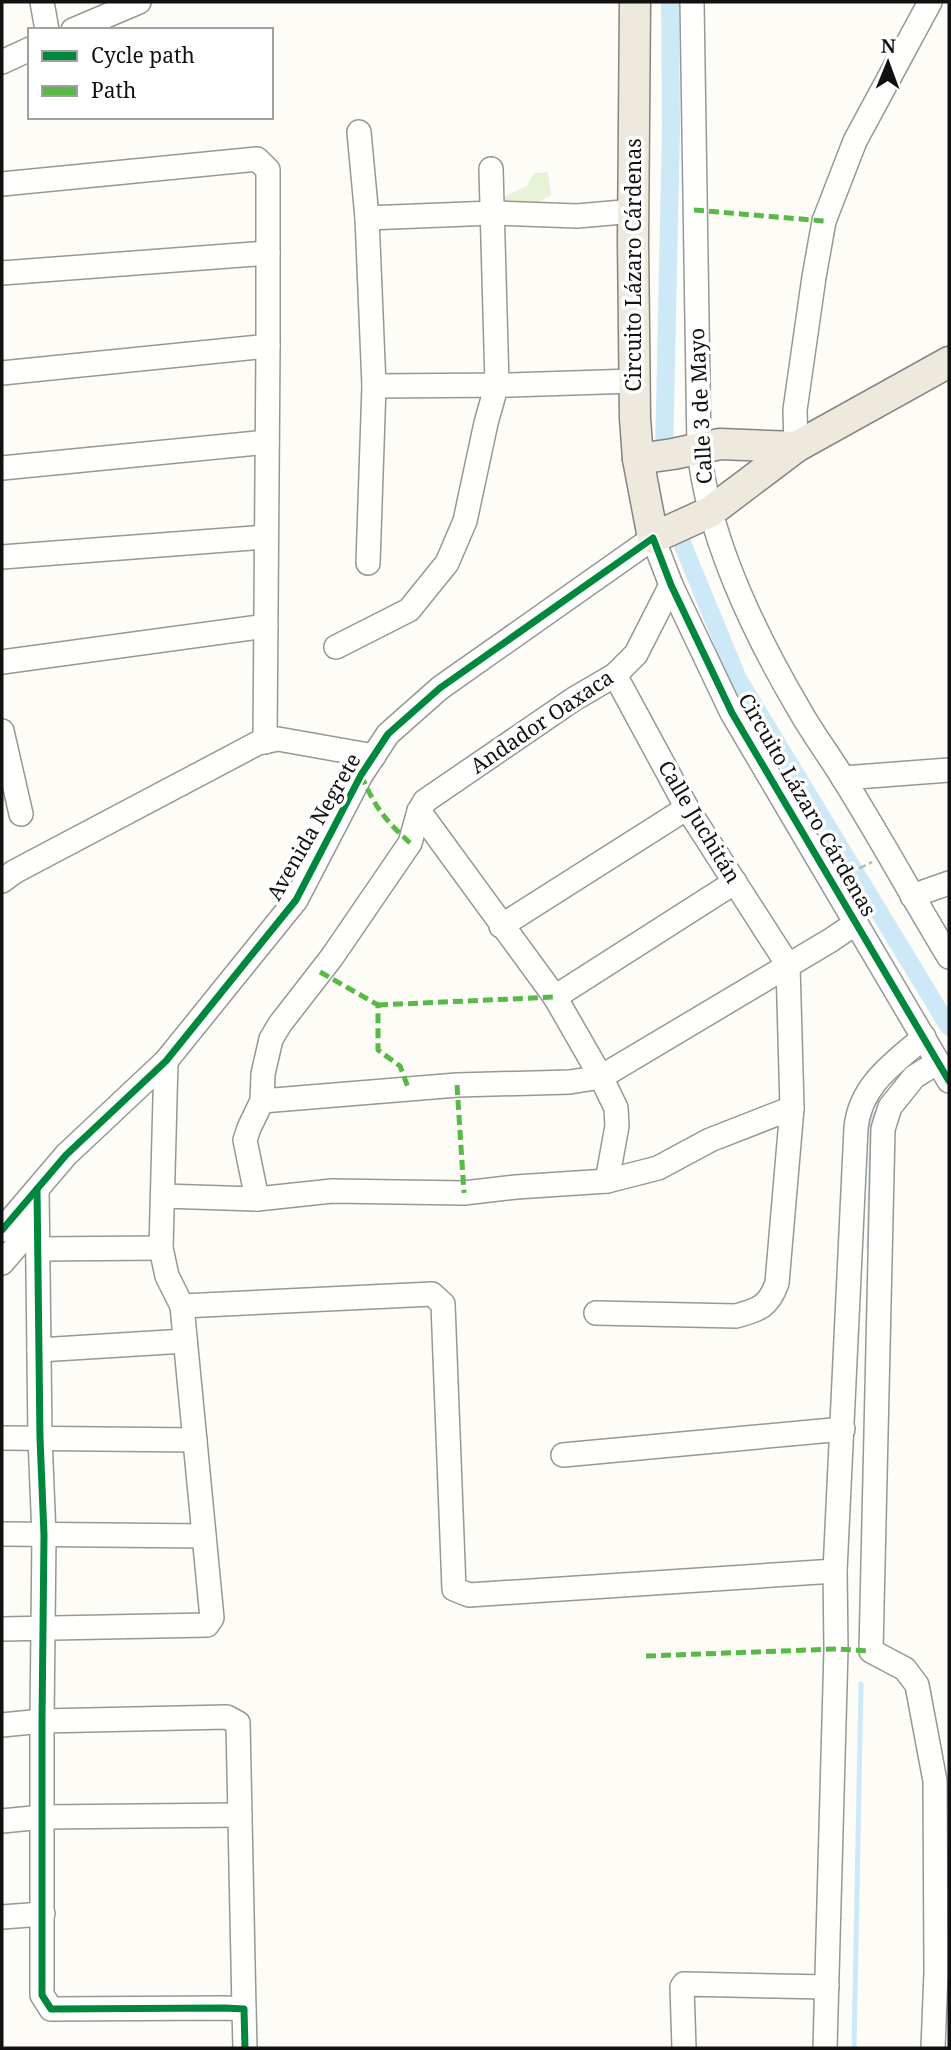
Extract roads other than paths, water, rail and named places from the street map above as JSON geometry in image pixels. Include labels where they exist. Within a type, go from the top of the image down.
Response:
[{"type":"main road","name":"Circuito Lázaro Cárdenas","points":[[635,2],[634,381],[638,459],[653,538]]},
{"type":"main road","points":[[653,538],[710,512],[796,447],[949,362]]},
{"type":"main road","points":[[638,459],[720,444],[796,447]]},
{"type":"street","points":[[42,2],[47,28]]},
{"type":"street","points":[[78,28],[139,2]]},
{"type":"street","name":"Calle 3 de Mayo","points":[[692,2],[699,449],[710,512],[745,607],[800,711],[949,957]]},
{"type":"street","points":[[796,447],[795,410],[824,221],[855,141],[930,2]]},
{"type":"street","points":[[2,67],[28,50]]},
{"type":"street","points":[[359,132],[374,386],[369,564]]},
{"type":"street","points":[[2,184],[257,159],[268,170],[265,742]]},
{"type":"street","points":[[336,647],[409,610],[447,563],[465,521],[497,384],[491,169]]},
{"type":"street","points":[[366,218],[493,213],[577,216],[634,211]]},
{"type":"street","points":[[2,273],[268,253]]},
{"type":"street","points":[[2,373],[268,346]]},
{"type":"street","points":[[374,386],[634,381]]},
{"type":"street","points":[[2,468],[267,442]]},
{"type":"street","points":[[2,557],[266,537]]},
{"type":"street","name":"Circuito Lázaro Cárdenas","points":[[653,538],[671,585],[732,713],[944,1071]]},
{"type":"street","name":"Avenida Negrete","points":[[2,1230],[66,1155],[166,1061],[296,900],[361,775],[388,734],[440,688],[653,538]]},
{"type":"street","name":"Andador Oaxaca","points":[[419,811],[425,801],[574,699],[615,675],[636,654],[671,585]]},
{"type":"street","points":[[2,662],[266,626]]},
{"type":"street","name":"Calle Juchitán","points":[[615,675],[687,808],[788,965]]},
{"type":"street","points":[[2,731],[21,814]]},
{"type":"street","points":[[2,881],[26,865],[257,743],[278,738],[374,756]]},
{"type":"street","points":[[843,778],[949,770]]},
{"type":"street","points":[[501,926],[687,808]]},
{"type":"street","points":[[419,811],[555,997],[601,1077],[616,1108],[617,1126],[607,1181]]},
{"type":"street","points":[[257,1199],[245,1140],[262,1101],[265,1058],[271,1039],[332,957],[410,843],[419,811]]},
{"type":"street","points":[[555,997],[735,883]]},
{"type":"street","points":[[912,896],[949,883]]},
{"type":"street","points":[[262,1101],[457,1085],[570,1082],[601,1077],[856,923]]},
{"type":"street","points":[[596,1313],[736,1316],[754,1312],[772,1297],[777,1283],[792,1108],[788,965]]},
{"type":"street","points":[[825,2048],[836,1649],[835,1571],[857,1115],[869,1088],[885,1070],[923,1037]]},
{"type":"street","points":[[2,1629],[207,1625],[212,1618],[182,1306],[167,1276],[160,1248],[166,1061]]},
{"type":"street","points":[[938,2037],[936,1972],[942,1781],[917,1685],[905,1669],[871,1651],[883,1129],[890,1107],[914,1077],[944,1071]]},
{"type":"street","points":[[163,1196],[257,1199],[332,1191],[464,1193],[607,1181],[658,1168],[710,1140],[792,1108]]},
{"type":"street","points":[[37,1189],[44,1535],[41,1721],[42,1995],[51,2010],[244,2009]]},
{"type":"street","points":[[2,1263],[37,1222]]},
{"type":"street","points":[[38,1249],[160,1248]]},
{"type":"street","points":[[182,1306],[432,1294],[443,1304],[454,1589],[469,1595],[835,1571]]},
{"type":"street","points":[[39,1350],[186,1341]]},
{"type":"street","points":[[563,1455],[843,1429]]},
{"type":"street","points":[[2,1438],[195,1440]]},
{"type":"street","points":[[2,1534],[204,1536]]},
{"type":"street","points":[[2,1725],[41,1721],[227,1717],[238,1723],[245,2048]]},
{"type":"street","points":[[2,1821],[43,1817],[240,1815]]},
{"type":"street","points":[[2,1917],[43,1914]]},
{"type":"street","points":[[684,2048],[684,1984],[827,1987]]},
{"type":"waterway","points":[[664,455],[671,129],[670,2]]},
{"type":"waterway","points":[[682,543],[738,679],[949,1027]]},
{"type":"waterway","points":[[869,1248],[872,1120],[880,1106]]},
{"type":"waterway","points":[[854,2048],[861,1684]]}]
